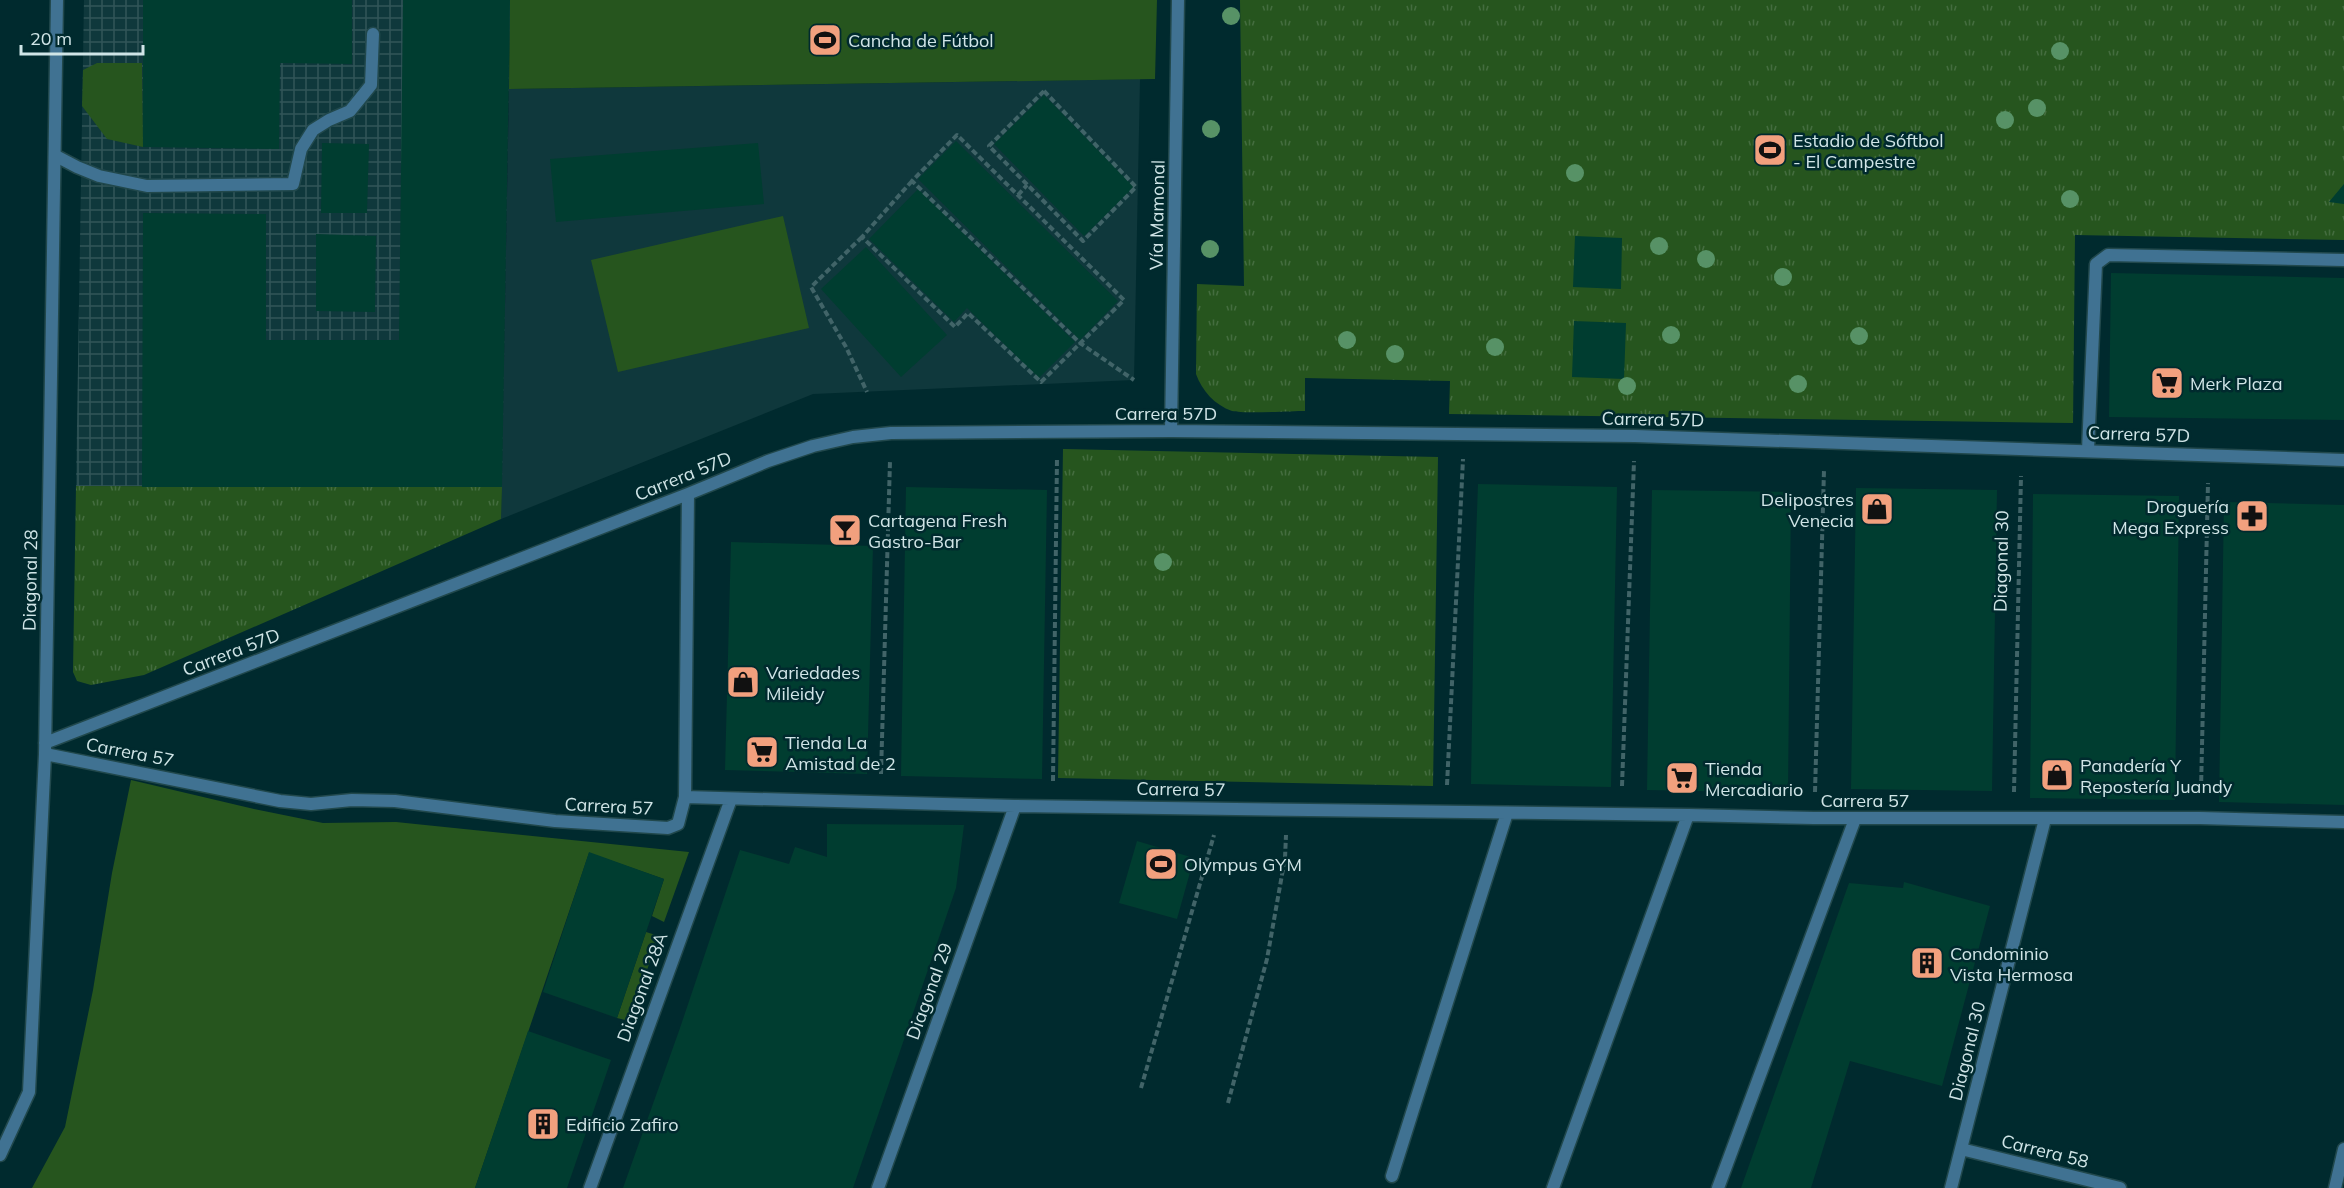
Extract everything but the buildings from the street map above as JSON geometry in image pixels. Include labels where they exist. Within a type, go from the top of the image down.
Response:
[{"type":"street","name":"Diagonal 28","points":[[1,1151],[29,1092],[45,748],[57,0]]},
{"type":"street","name":"Vía Mamonal","points":[[1171,430],[1178,0]]},
{"type":"street","points":[[56,156],[99,176],[147,186],[293,184],[301,149],[313,130],[350,111],[371,85],[373,34]]},
{"type":"street","points":[[2088,450],[2096,264],[2101,259],[2108,255],[2344,260]]},
{"type":"street","name":"Carrera 57D","points":[[45,748],[768,461],[813,446],[853,437],[891,433],[1057,430],[1635,436],[2344,460]]},
{"type":"street","points":[[685,797],[688,494]]},
{"type":"street","name":"Carrera 57","points":[[45,748],[280,801],[311,804],[395,801],[555,821],[668,828],[678,824],[685,797],[1014,806],[1855,819],[2200,818],[2344,822]]},
{"type":"street","name":"Diagonal 28A","points":[[590,1188],[731,799]]},
{"type":"street","name":"Diagonal 29","points":[[878,1188],[1014,806]]},
{"type":"street","points":[[1392,1176],[1507,813]]},
{"type":"street","points":[[1553,1188],[1688,815]]},
{"type":"street","points":[[1718,1188],[1855,819]]},
{"type":"street","name":"Diagonal 30","points":[[1951,1188],[2045,819]]},
{"type":"street","name":"Carrera 58","points":[[1961,1149],[2120,1188]]},
{"type":"street","points":[[2335,1188],[2344,1149]]},
{"type":"path","points":[[1044,91],[1136,187],[1083,241],[1028,185],[989,146],[1044,91]]},
{"type":"path","points":[[862,237],[955,327],[968,313],[1041,382],[1124,300],[957,135],[862,237],[811,287],[846,347],[867,392]]},
{"type":"path","points":[[912,181],[1080,343],[1134,380]]},
{"type":"path","points":[[1018,195],[1028,185]]},
{"type":"path","points":[[1054,805],[1052,740],[1057,430]]},
{"type":"path","points":[[880,802],[891,433]]},
{"type":"path","points":[[1446,812],[1464,435]]},
{"type":"path","points":[[1622,815],[1635,436]]},
{"type":"path","points":[[1814,818],[1825,442]]},
{"type":"path","name":"Diagonal 30","points":[[2013,819],[2021,448]]},
{"type":"path","points":[[2200,818],[2208,455]]},
{"type":"path","points":[[1141,1088],[1222,808]]},
{"type":"path","points":[[1228,1104],[1267,959],[1285,858],[1286,810]]},
{"type":"shaded area","points":[[84,0],[510,0],[502,487],[76,486]]},
{"type":"shaded area","points":[[1140,79],[1134,380],[813,394],[501,519],[509,89]]},
{"type":"green space","name":"Cancha de Fútbol","points":[[510,0],[1157,0],[1155,79],[509,89]]},
{"type":"green space","points":[[1240,0],[2344,0],[2344,240],[2075,235],[2073,423],[1449,414],[1450,381],[1305,378],[1305,411],[1232,411],[1210,397],[1196,374],[1197,284],[1244,286]]},
{"type":"green space","points":[[97,63],[142,63],[143,147],[107,139],[82,106],[83,70]]},
{"type":"green space","points":[[783,216],[809,328],[618,372],[591,260]]},
{"type":"green space","points":[[1063,449],[1438,457],[1433,786],[1058,778]]},
{"type":"green space","points":[[76,486],[502,487],[501,519],[144,675],[91,685],[77,681],[73,672]]},
{"type":"green space","points":[[131,780],[323,823],[396,822],[689,852],[664,922],[652,916],[664,879],[589,853],[475,1188],[32,1188],[65,1127],[93,990],[112,873]]},
{"type":"green space","points":[[646,932],[659,936],[629,1021],[617,1018]]},
{"type":"place","name":"Cancha de Fútbol","points":[[825,40]]},
{"type":"place","name":"Estadio de Sóftbol - El Campestre","points":[[1770,150]]},
{"type":"place","name":"Merk Plaza","points":[[2167,383]]},
{"type":"place","name":"Delipostres Venecia","points":[[1877,509]]},
{"type":"place","name":"Droguería Mega Express","points":[[2252,516]]},
{"type":"place","name":"Cartagena Fresh Gastro-Bar","points":[[845,530]]},
{"type":"place","name":"Variedades Mileidy","points":[[743,682]]},
{"type":"place","name":"Tienda La Amistad de 2","points":[[762,752]]},
{"type":"place","name":"Panadería Y Repostería Juandy","points":[[2057,775]]},
{"type":"place","name":"Tienda Mercadiario","points":[[1682,778]]},
{"type":"place","name":"Olympus GYM","points":[[1161,864]]},
{"type":"place","name":"Condominio Vista Hermosa","points":[[1927,963]]},
{"type":"place","name":"Edificio Zafiro","points":[[543,1124]]}]
